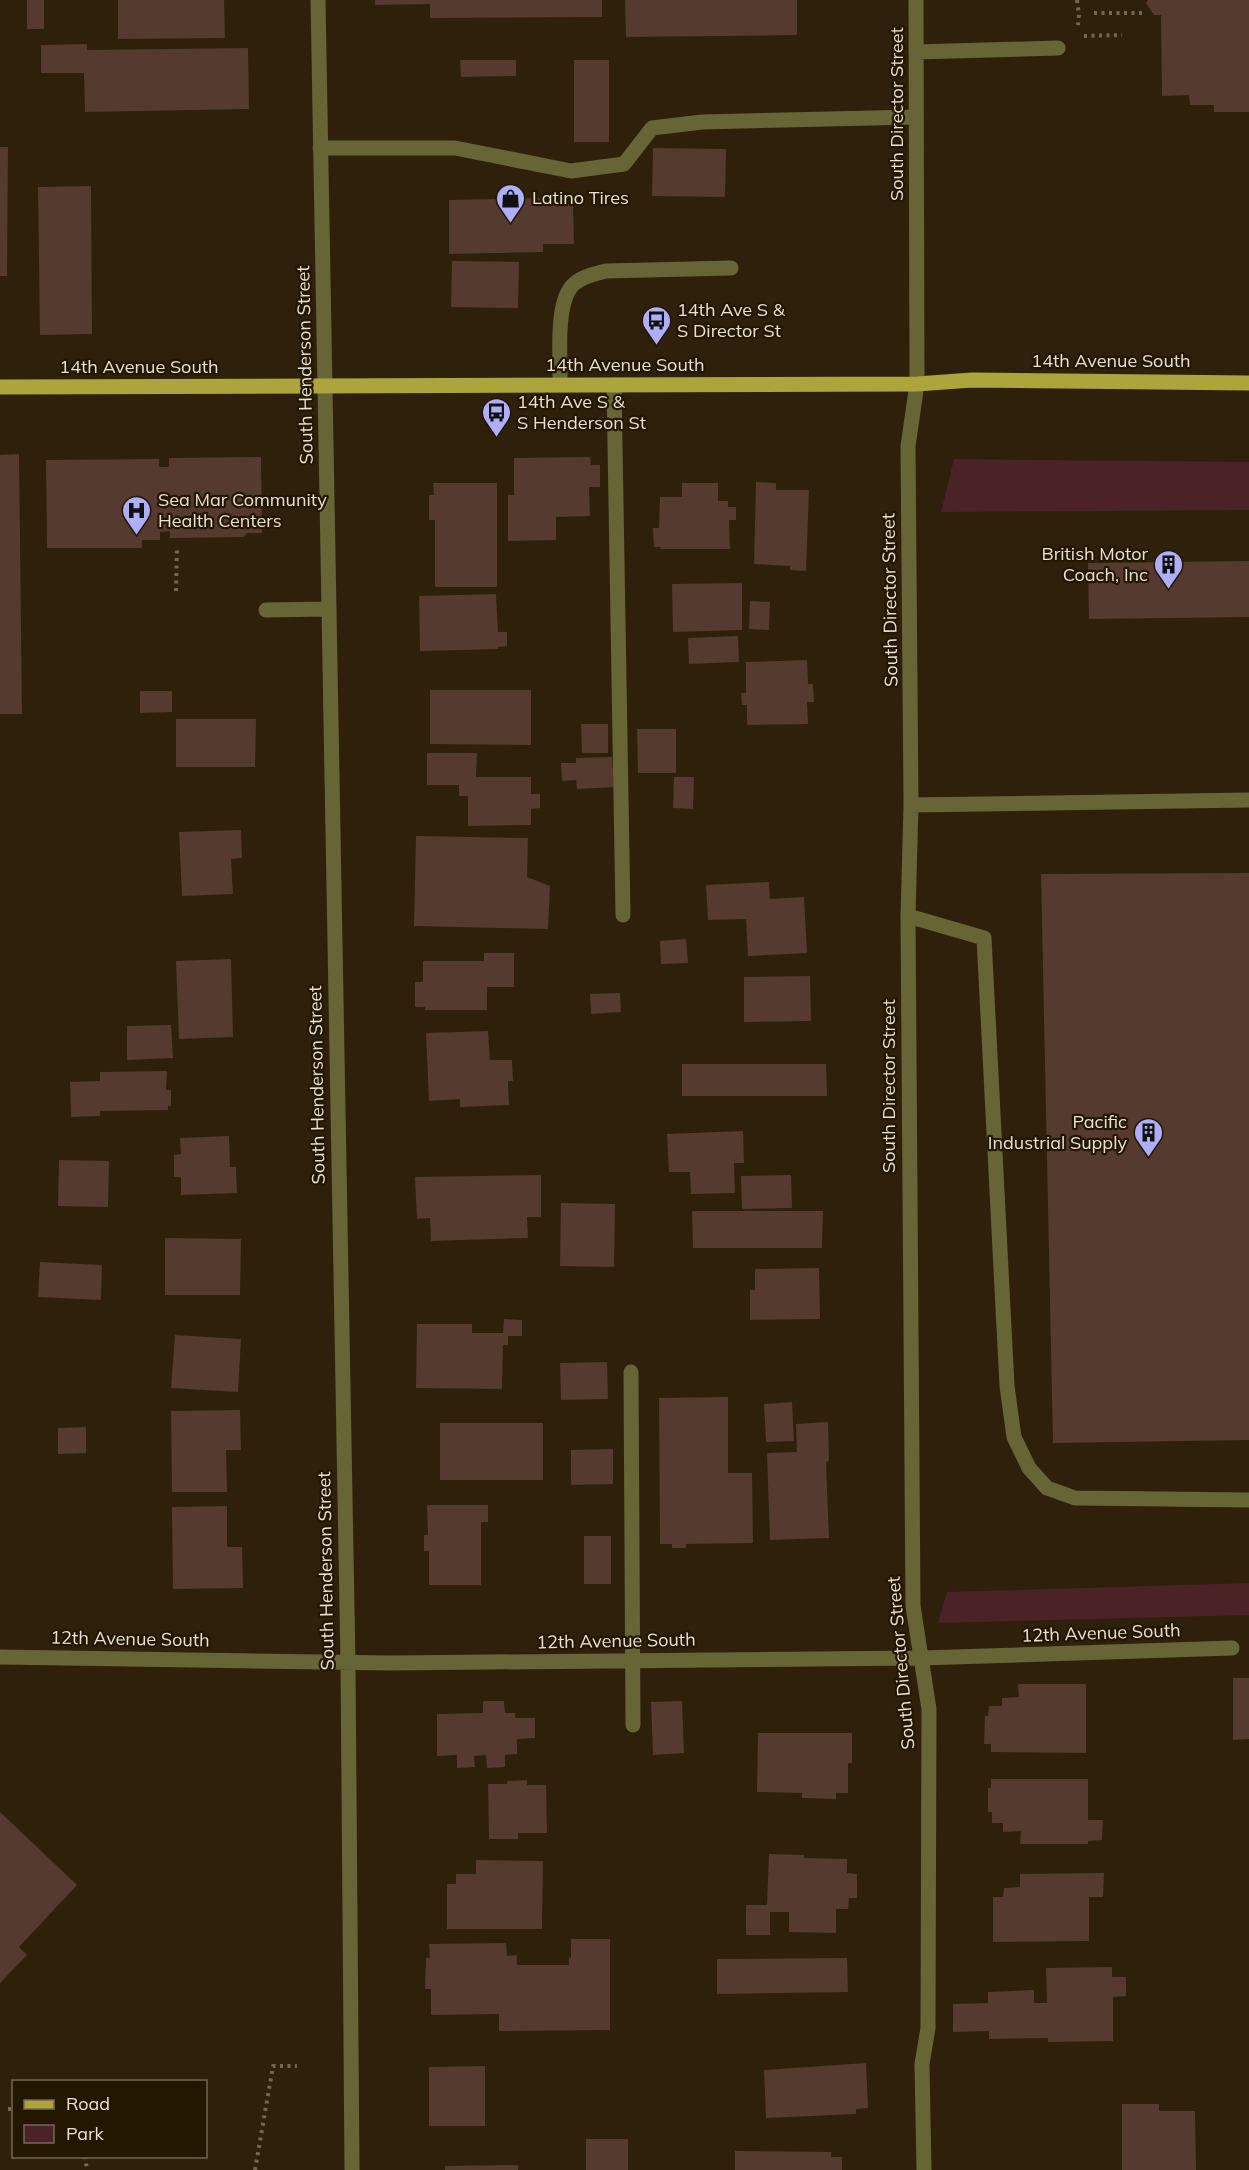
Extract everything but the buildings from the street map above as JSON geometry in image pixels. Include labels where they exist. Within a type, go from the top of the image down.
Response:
[{"type":"main road","name":"14th Avenue South","points":[[0,387],[917,384],[972,380],[1249,383]]},
{"type":"street","name":"South Henderson Street","points":[[318,0],[348,1663],[352,2170]]},
{"type":"street","name":"South Director Street","points":[[916,0],[917,384],[908,446],[911,805],[908,916],[913,1606],[928,1709],[928,2028],[922,2064],[924,2170]]},
{"type":"street","points":[[916,52],[1058,48]]},
{"type":"street","points":[[320,148],[455,148],[571,171],[624,164],[652,128],[702,122],[916,117]]},
{"type":"street","points":[[560,384],[561,315],[564,297],[573,285],[587,276],[606,271],[730,268]]},
{"type":"street","points":[[614,385],[623,915]]},
{"type":"street","points":[[266,610],[328,609]]},
{"type":"street","points":[[911,805],[1249,800]]},
{"type":"street","points":[[908,916],[984,938],[1007,1386],[1014,1437],[1029,1468],[1047,1488],[1075,1498],[1249,1500]]},
{"type":"street","points":[[631,1372],[633,1725]]},
{"type":"street","name":"12th Avenue South","points":[[0,1657],[348,1663],[921,1658],[1232,1648]]},
{"type":"path","points":[[1077,0],[1078,27]]},
{"type":"path","points":[[1094,13],[1144,13]]},
{"type":"path","points":[[1078,36],[1122,35]]},
{"type":"path","points":[[176,591],[177,547]]},
{"type":"path","points":[[255,2170],[273,2066],[297,2066]]},
{"type":"green space","points":[[954,459],[1249,462],[1249,510],[941,512]]},
{"type":"green space","points":[[1249,1583],[1249,1615],[938,1623],[947,1592]]},
{"type":"place","name":"Latino Tires","points":[[511,224]]},
{"type":"place","name":"14th Ave S & S Director St","points":[[656,346]]},
{"type":"place","name":"14th Ave S & S Henderson St","points":[[496,438]]},
{"type":"place","name":"Sea Mar Community Health Centers","points":[[137,536]]},
{"type":"place","name":"British Motor Coach, Inc","points":[[1169,590]]},
{"type":"place","name":"Pacific Industrial Supply","points":[[1148,1158]]}]
